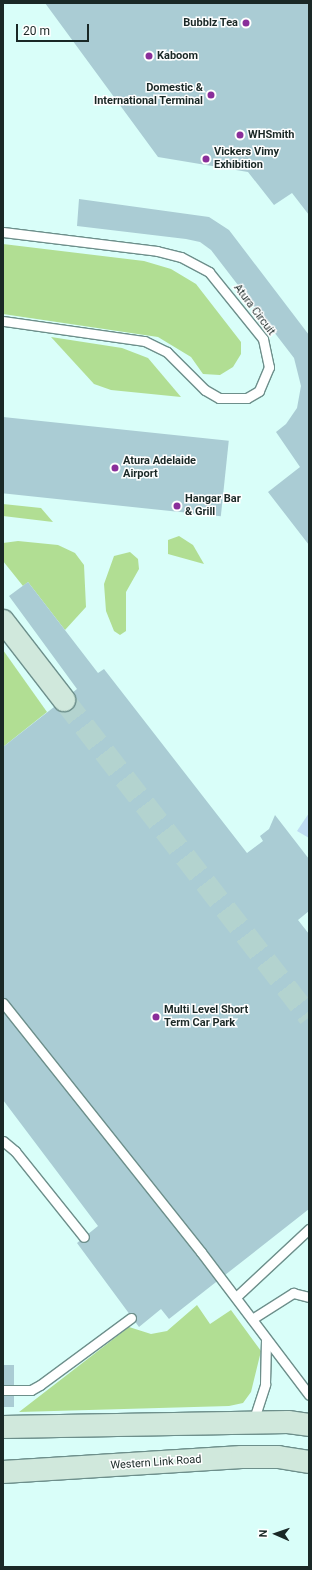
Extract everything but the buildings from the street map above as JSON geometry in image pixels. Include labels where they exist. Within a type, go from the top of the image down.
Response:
[{"type":"street","points":[[3,621],[64,700]]},
{"type":"street","points":[[3,1427],[253,1422],[309,1425]]},
{"type":"street","name":"Western Link Road","points":[[3,1472],[242,1457],[278,1457],[309,1462]]},
{"type":"lane","name":"Atura Circuit","points":[[3,232],[157,251],[188,261],[209,272],[263,339],[269,367],[259,391],[247,398],[219,398],[205,390],[167,352],[144,341],[3,321]]},
{"type":"lane","points":[[3,1003],[236,1297],[266,1340],[309,1395]]},
{"type":"lane","points":[[3,1141],[20,1157],[84,1237]]},
{"type":"lane","points":[[236,1297],[309,1229]]},
{"type":"lane","points":[[252,1319],[293,1293],[309,1296]]},
{"type":"lane","points":[[3,1390],[30,1390],[40,1385],[131,1318]]},
{"type":"lane","points":[[253,1422],[265,1384],[266,1340]]},
{"type":"green space","points":[[3,244],[144,261],[171,269],[196,284],[241,342],[241,354],[233,367],[220,375],[203,374],[191,357],[158,337],[3,314]]},
{"type":"green space","points":[[51,337],[122,348],[148,358],[181,397],[111,390],[94,384]]},
{"type":"green space","points":[[3,504],[41,508],[53,522],[3,516]]},
{"type":"green space","points":[[179,536],[193,545],[204,564],[168,554],[168,540]]},
{"type":"green space","points":[[18,541],[58,545],[75,553],[84,565],[86,607],[65,630],[28,582],[23,586],[3,561],[3,543]]},
{"type":"green space","points":[[130,552],[138,559],[139,569],[126,592],[126,631],[120,635],[114,631],[106,611],[104,584],[114,556]]},
{"type":"green space","points":[[3,650],[47,712],[3,747]]},
{"type":"green space","points":[[197,1305],[210,1324],[231,1310],[261,1351],[251,1392],[243,1403],[229,1406],[19,1412],[129,1327],[151,1334],[167,1331]]},
{"type":"water","points":[[309,813],[309,838],[297,831]]},
{"type":"tunnel","points":[[64,700],[309,1017]]},
{"type":"place","name":"Bubblz Tea","points":[[246,23]]},
{"type":"place","name":"Kaboom","points":[[149,56]]},
{"type":"place","name":"Domestic & International Terminal","points":[[211,95]]},
{"type":"place","name":"WHSmith","points":[[240,135]]},
{"type":"place","name":"Vickers Vimy Exhibition","points":[[206,159]]},
{"type":"place","name":"Atura Adelaide Airport","points":[[115,468]]},
{"type":"place","name":"Hangar Bar & Grill","points":[[177,506]]},
{"type":"place","name":"Multi Level Short Term Car Park","points":[[156,1017]]}]
